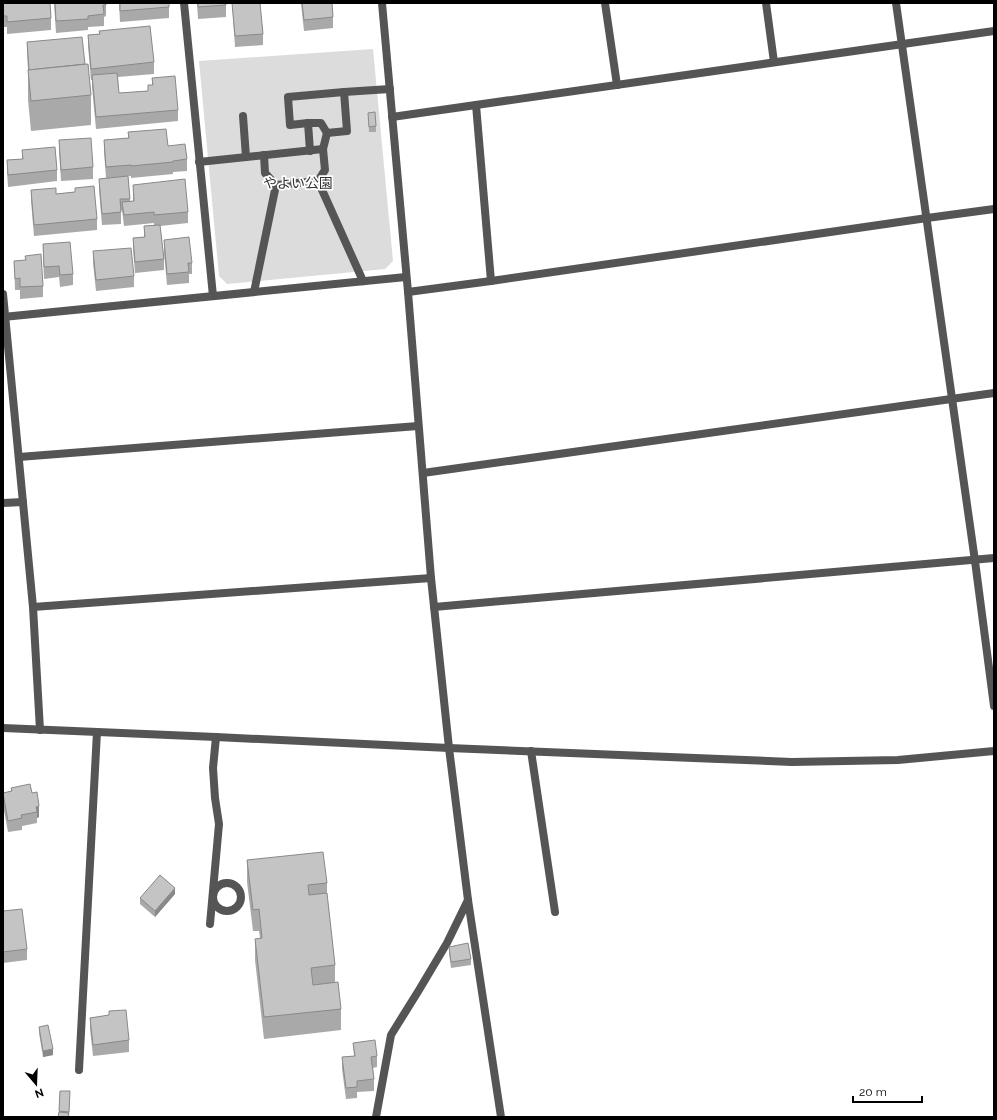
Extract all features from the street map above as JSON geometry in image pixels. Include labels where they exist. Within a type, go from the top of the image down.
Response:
[{"type":"street","points":[[184,3],[213,296]]},
{"type":"street","points":[[382,3],[434,608],[449,748],[468,900],[501,1117]]},
{"type":"street","points":[[605,3],[617,85]]},
{"type":"street","points":[[766,3],[774,62]]},
{"type":"street","points":[[896,3],[975,561],[994,706]]},
{"type":"street","points":[[392,117],[994,31]]},
{"type":"street","points":[[318,181],[325,170],[323,149],[326,133],[321,124],[308,123],[290,125],[288,97],[390,89]]},
{"type":"street","points":[[326,133],[347,131],[344,92]]},
{"type":"street","points":[[476,105],[491,281]]},
{"type":"street","points":[[244,116],[246,157]]},
{"type":"street","points":[[308,123],[310,151]]},
{"type":"street","points":[[199,162],[323,149]]},
{"type":"street","points":[[264,155],[265,173],[276,185]]},
{"type":"street","points":[[318,181],[362,281]]},
{"type":"street","points":[[276,185],[318,181]]},
{"type":"street","points":[[254,292],[276,185]]},
{"type":"street","points":[[408,292],[994,209]]},
{"type":"street","points":[[4,317],[406,277]]},
{"type":"street","points":[[3,294],[33,607],[40,730]]},
{"type":"street","points":[[423,473],[994,393]]},
{"type":"street","points":[[19,457],[418,426]]},
{"type":"street","points":[[3,503],[23,502]]},
{"type":"street","points":[[434,608],[975,561],[994,558]]},
{"type":"street","points":[[33,607],[431,578]]},
{"type":"street","points":[[3,728],[792,762],[898,760],[994,751]]},
{"type":"street","points":[[80,1070],[97,732]]},
{"type":"street","points":[[210,924],[219,824],[214,798],[213,768],[216,737]]},
{"type":"street","points":[[531,751],[555,912]]},
{"type":"street","points":[[215,867],[219,878],[223,883]]},
{"type":"street","points":[[223,883],[236,886],[241,898],[238,906],[225,911],[216,906],[213,898],[216,888],[223,883]]},
{"type":"street","points":[[376,1117],[391,1035],[447,943],[468,900]]},
{"type":"street","points":[[211,915],[216,910],[220,909]]},
{"type":"green space","name":"やよい公園","points":[[373,49],[393,261],[385,269],[227,284],[219,276],[199,61]]},
{"type":"building","points":[[3,3],[50,3],[51,18],[7,22],[7,16],[3,16]]},
{"type":"building","points":[[55,3],[106,3],[106,5],[103,5],[104,14],[88,16],[88,19],[56,21]]},
{"type":"building","points":[[120,3],[169,3],[169,7],[120,11]]},
{"type":"building","points":[[198,3],[226,3],[226,5],[198,7]]},
{"type":"building","points":[[232,3],[260,3],[263,34],[235,36]]},
{"type":"building","points":[[302,3],[332,3],[333,17],[304,20]]},
{"type":"building","points":[[150,26],[154,62],[91,69],[88,35],[100,34],[99,31]]},
{"type":"building","points":[[82,37],[85,64],[29,70],[27,42]]},
{"type":"building","points":[[88,64],[91,95],[31,101],[28,70]]},
{"type":"building","points":[[117,73],[119,93],[148,91],[148,85],[153,85],[152,78],[175,76],[178,110],[96,117],[92,75]]},
{"type":"building","points":[[375,112],[376,126],[369,127],[368,113]]},
{"type":"building","points":[[166,129],[168,146],[185,144],[187,159],[173,162],[106,167],[104,140],[129,138],[128,132]]},
{"type":"building","points":[[91,138],[93,167],[61,170],[59,140]]},
{"type":"building","points":[[55,147],[57,170],[8,175],[7,160],[23,159],[22,150]]},
{"type":"building","points":[[128,176],[130,199],[120,199],[121,212],[102,214],[99,179]]},
{"type":"building","points":[[185,179],[188,212],[154,215],[154,212],[124,215],[122,202],[134,201],[133,185]]},
{"type":"building","points":[[94,186],[97,219],[34,225],[31,190],[56,188],[56,194],[75,192],[75,188]]},
{"type":"building","points":[[160,225],[164,259],[135,262],[133,238],[145,237],[144,226]]},
{"type":"building","points":[[189,237],[192,263],[188,263],[189,272],[167,274],[164,240]]},
{"type":"building","points":[[70,242],[73,274],[60,275],[59,266],[44,267],[43,244]]},
{"type":"building","points":[[131,248],[134,276],[96,280],[93,251]]},
{"type":"building","points":[[41,254],[43,286],[20,287],[20,278],[15,279],[14,261],[26,260],[25,256]]},
{"type":"building","points":[[30,784],[32,793],[37,792],[39,806],[36,807],[37,812],[21,815],[22,818],[8,821],[3,793],[12,791],[11,788]]},
{"type":"building","points":[[323,852],[327,883],[308,885],[309,895],[327,893],[335,965],[311,968],[313,985],[338,982],[341,1009],[264,1017],[255,939],[262,938],[259,909],[253,910],[247,860]]},
{"type":"building","points":[[160,875],[175,888],[155,911],[140,898]]},
{"type":"building","points":[[22,909],[27,949],[3,952],[3,911]]},
{"type":"building","points":[[468,943],[471,959],[451,962],[449,947]]},
{"type":"building","points":[[126,1010],[129,1040],[93,1045],[90,1018],[109,1015],[109,1011]]},
{"type":"building","points":[[48,1025],[53,1049],[43,1051],[39,1027]]},
{"type":"building","points":[[375,1040],[377,1056],[371,1057],[374,1079],[357,1081],[357,1087],[346,1088],[342,1057],[355,1056],[353,1043]]},
{"type":"building","points":[[60,1091],[70,1091],[69,1112],[59,1111]]},
{"type":"building","points":[[59,1112],[69,1113],[68,1117],[58,1117]]}]
